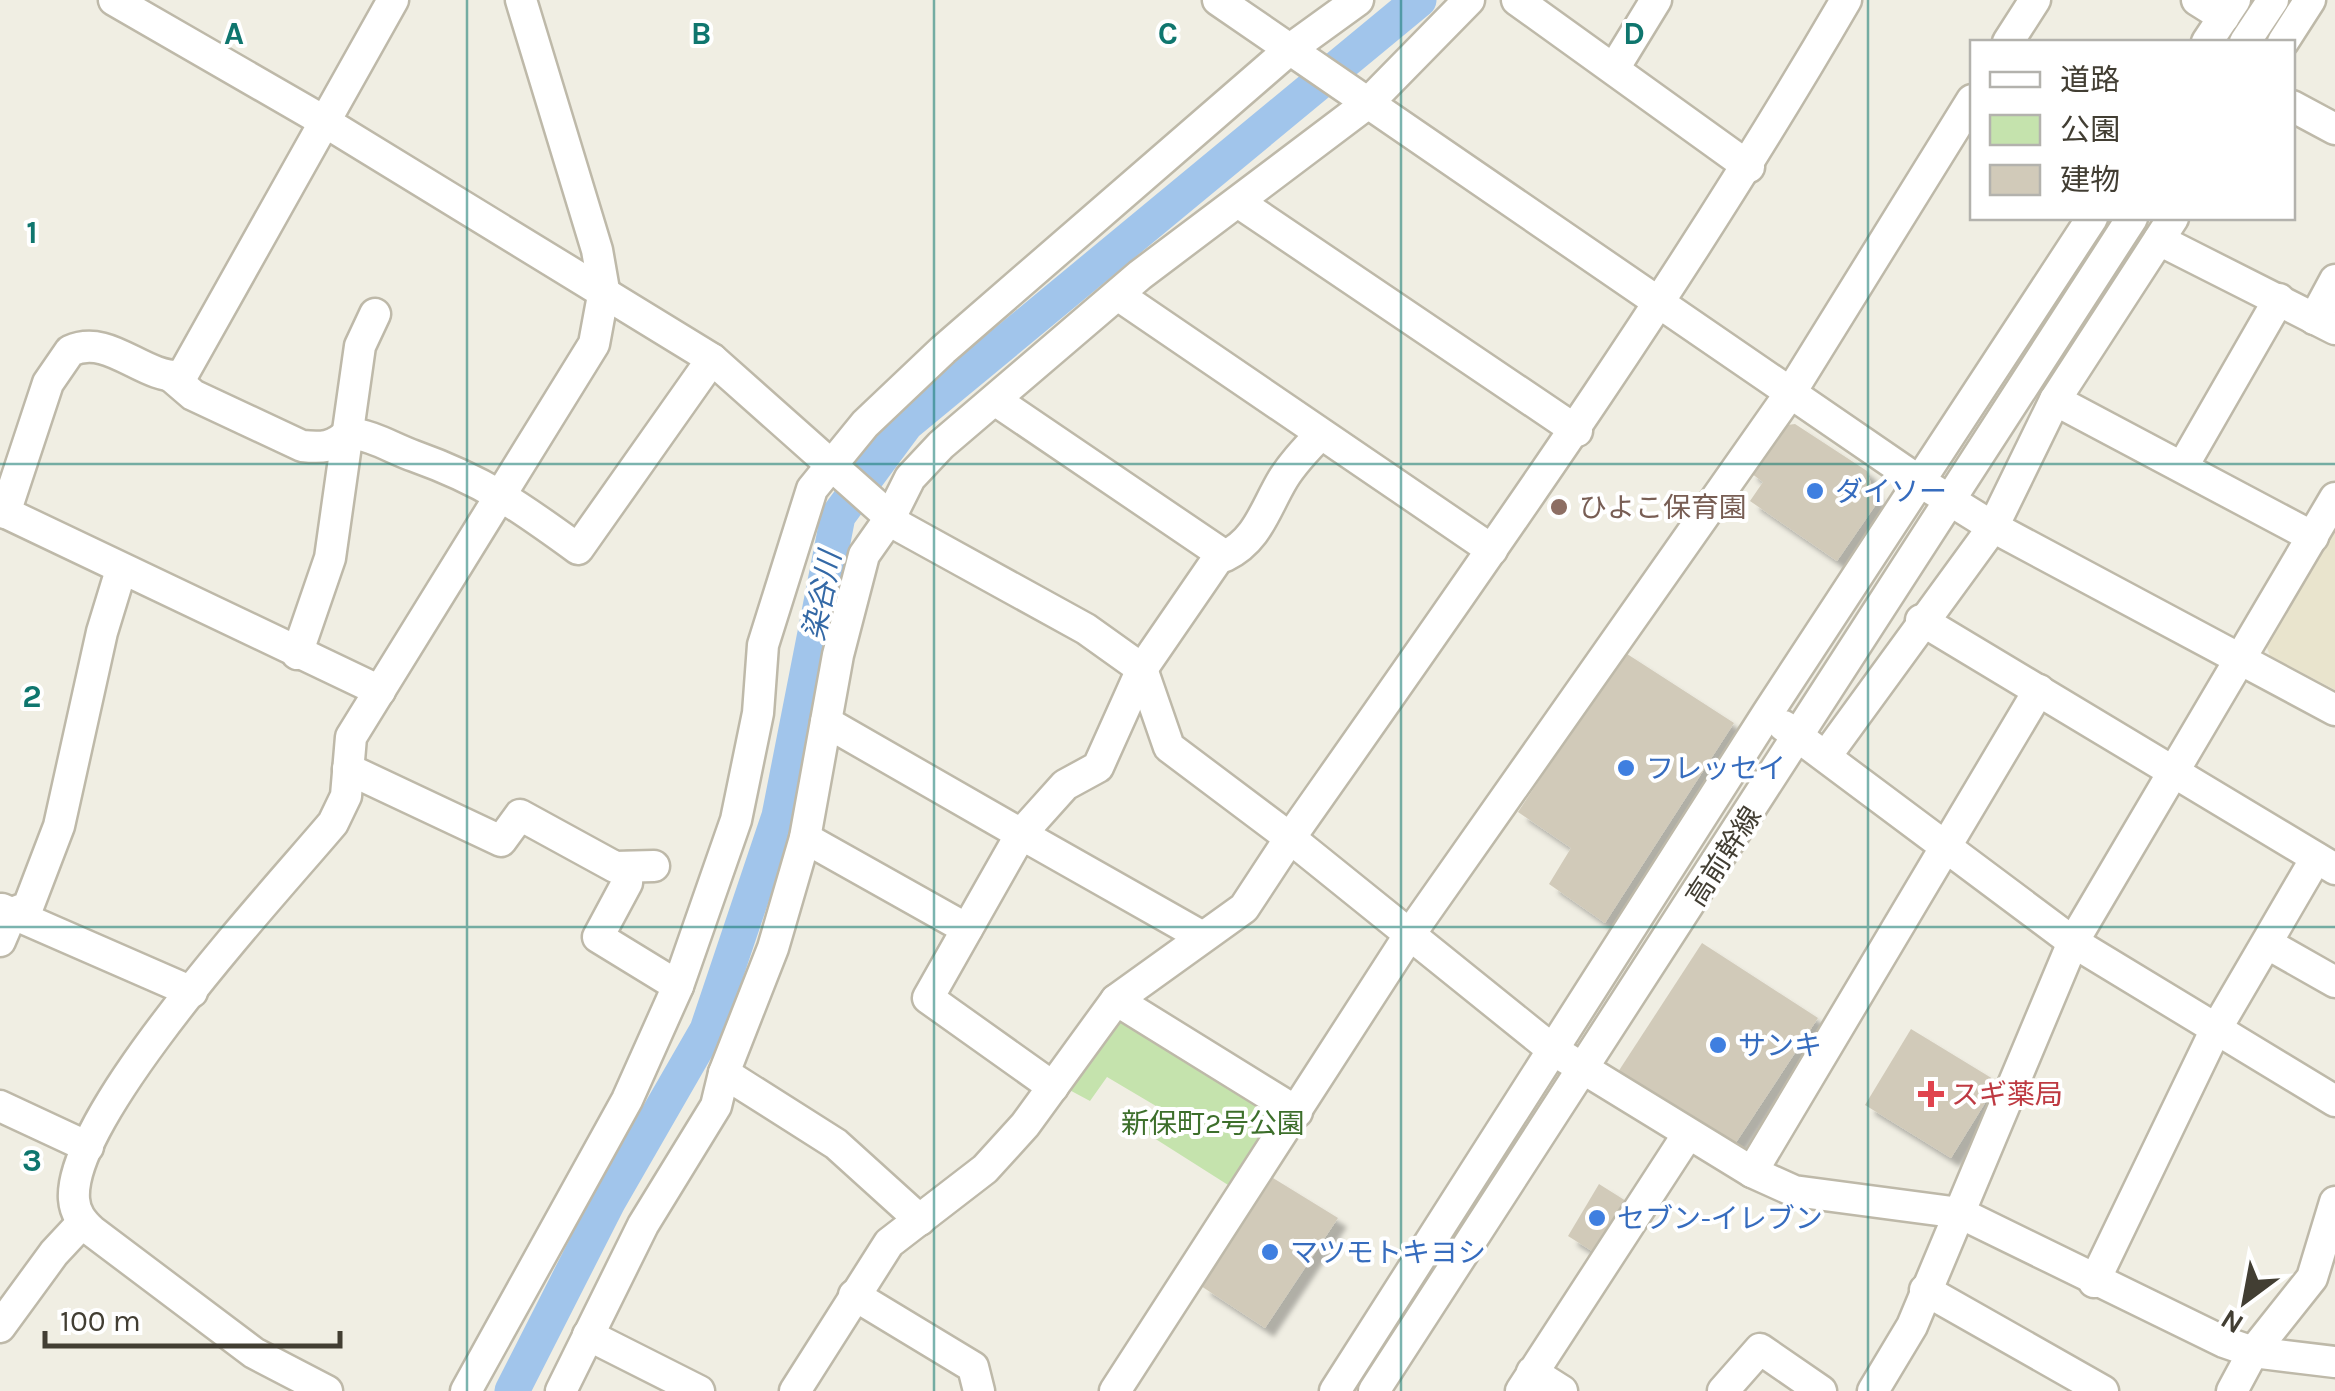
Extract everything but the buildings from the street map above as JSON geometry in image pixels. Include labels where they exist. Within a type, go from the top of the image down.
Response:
[{"type":"street","points":[[114,0],[322,120],[712,358],[890,518],[1086,629],[1142,669],[1169,748],[1290,838],[1553,1050],[1688,1134],[1752,1172],[1794,1191],[1960,1213],[2094,1282],[2253,1352],[2335,1362]]},
{"type":"street","points":[[380,691],[2,512],[48,384],[70,351],[98,345],[172,377],[182,376],[322,120],[393,0]]},
{"type":"street","points":[[328,1391],[254,1353],[82,1222],[74,1190],[88,1147],[131,1070],[334,823],[346,796],[351,737],[594,344],[604,290],[597,250],[521,0]]},
{"type":"street","points":[[1218,0],[1918,481],[1993,527],[2335,710]]},
{"type":"street","points":[[466,1391],[627,1100],[678,986],[736,820],[758,713],[763,645],[812,489],[864,424],[943,350],[1358,0]]},
{"type":"street","points":[[560,1391],[644,1226],[716,1106],[724,1072],[773,948],[805,838],[826,722],[864,555],[890,518],[910,478],[941,444],[1118,294],[1364,100],[1470,0]]},
{"type":"street","points":[[1517,0],[1749,167]]},
{"type":"street","points":[[1615,67],[1656,0]]},
{"type":"street","points":[[795,1391],[889,1243],[985,1169],[1053,1087],[1116,1000],[1244,908],[1661,305],[1749,167],[1846,0]]},
{"type":"street","points":[[2009,40],[2035,0]]},
{"type":"street","points":[[2198,0],[2230,8],[2208,40]]},
{"type":"street","points":[[2247,40],[2273,0]]},
{"type":"street","points":[[2284,40],[2310,0]]},
{"type":"street","points":[[1115,1391],[1410,934],[1791,392],[1970,103]]},
{"type":"street","points":[[2295,108],[2335,128]]},
{"type":"street","points":[[1238,202],[1576,431]]},
{"type":"street","name":"高前幹線","points":[[1334,1391],[1767,714],[2091,220]]},
{"type":"street","name":"高前幹線","points":[[1374,1391],[1800,738],[2131,220]]},
{"type":"street","points":[[1826,756],[1921,620],[1993,527],[2054,400],[2166,229],[2325,324],[2335,280]]},
{"type":"street","points":[[1118,294],[1492,550]]},
{"type":"street","points":[[2183,466],[2278,298]]},
{"type":"street","points":[[297,654],[330,558],[360,346],[375,314]]},
{"type":"street","points":[[172,377],[180,388],[302,446],[321,448],[338,444],[348,434],[364,435],[436,462],[504,495],[578,550],[712,358]]},
{"type":"street","points":[[995,400],[1221,554]]},
{"type":"street","points":[[2054,400],[2313,537]]},
{"type":"street","points":[[1053,1087],[928,998],[1020,834],[1065,785],[1098,767],[1142,669],[1221,554],[1243,548],[1294,462],[1320,435]]},
{"type":"street","points":[[1874,1391],[1912,1326],[2073,942],[2335,498]]},
{"type":"street","points":[[4,921],[28,907],[60,826],[102,632],[121,570]]},
{"type":"street","points":[[1921,620],[2326,863],[2268,944],[2216,1031],[2094,1282]]},
{"type":"street","points":[[1752,1172],[2038,690]]},
{"type":"street","points":[[1767,714],[2073,942],[2335,1101]]},
{"type":"street","points":[[826,722],[1201,936]]},
{"type":"street","points":[[348,769],[501,840],[520,815],[615,867],[641,866],[627,883],[598,937],[678,986]]},
{"type":"street","points":[[805,838],[967,929]]},
{"type":"street","points":[[4,921],[192,992]]},
{"type":"street","points":[[2268,944],[2335,982]]},
{"type":"street","points":[[1116,1000],[1297,1112]]},
{"type":"street","points":[[724,1072],[836,1144],[920,1220]]},
{"type":"street","points":[[0,1106],[88,1147]]},
{"type":"street","points":[[1562,1391],[1526,1382],[1688,1134]]},
{"type":"street","points":[[2232,1391],[2253,1352],[2312,1278],[2335,1202]]},
{"type":"street","points":[[0,1326],[82,1222]]},
{"type":"street","points":[[1925,1290],[2102,1391]]},
{"type":"street","points":[[854,1295],[972,1367],[980,1391]]},
{"type":"street","points":[[588,1335],[699,1391]]},
{"type":"street","points":[[1722,1391],[1760,1350],[1822,1391]]},
{"type":"shaded area","points":[[2335,514],[2335,690],[2270,656],[2264,639]]},
{"type":"green space","name":"新保町2号公園","points":[[1117,1012],[1276,1110],[1280,1119],[1236,1190],[1143,1131],[1156,1106],[1107,1077],[1090,1101],[1062,1086]]},
{"type":"waterway","name":"染谷川","points":[[512,1391],[608,1202],[707,1030],[779,816],[838,516],[906,424],[1419,0]]},
{"type":"place","name":"ダイソー","points":[[1815,491]]},
{"type":"place","name":"ひよこ保育園","points":[[1559,507]]},
{"type":"place","name":"フレッセイ","points":[[1626,768]]},
{"type":"place","name":"サンキ","points":[[1718,1045]]},
{"type":"place","name":"スギ薬局","points":[[1931,1094]]},
{"type":"place","name":"セブン-イレブン","points":[[1597,1218]]},
{"type":"place","name":"マツモトキヨシ","points":[[1270,1252]]}]
